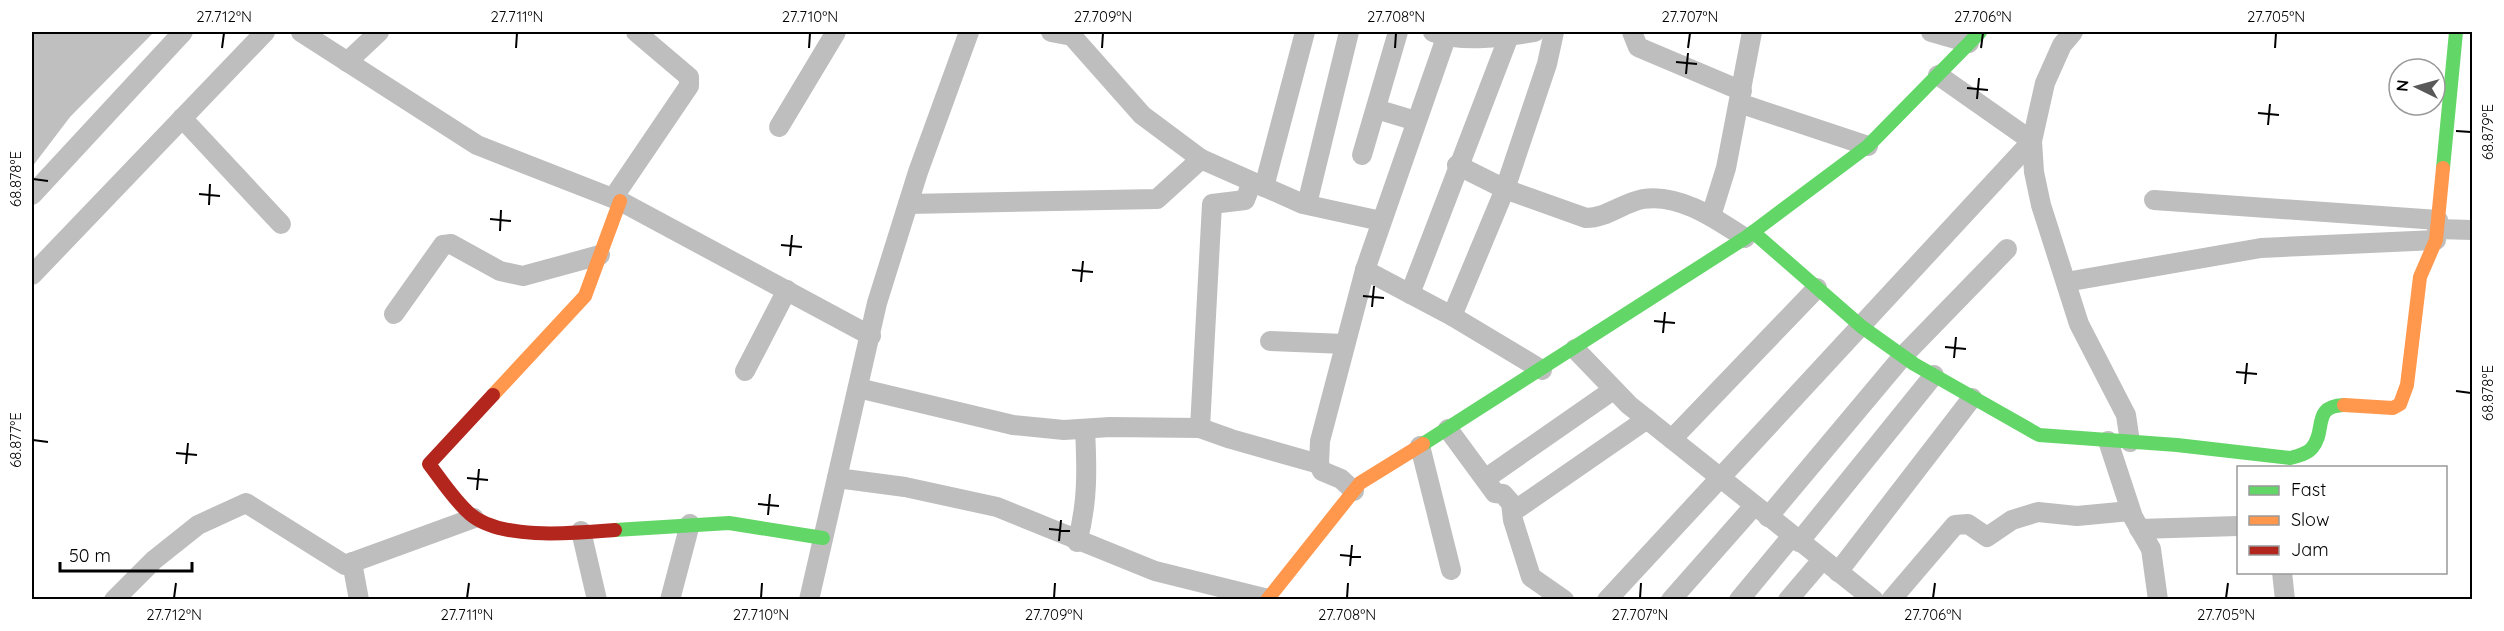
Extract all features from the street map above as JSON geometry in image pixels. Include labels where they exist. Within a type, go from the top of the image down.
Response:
[{"type":"street","points":[[32,195],[183,32]]},
{"type":"street","points":[[32,274],[265,32]]},
{"type":"street","points":[[301,32],[477,145],[616,199],[871,336]]},
{"type":"street","points":[[347,62],[378,32]]},
{"type":"street","points":[[636,32],[689,77],[689,86],[616,199],[600,255],[585,296],[429,464],[474,518],[499,529],[534,532],[580,531],[731,523],[823,538]]},
{"type":"street","points":[[779,127],[837,32]]},
{"type":"street","points":[[809,600],[877,303],[908,204],[969,32]]},
{"type":"street","points":[[1050,32],[1071,36],[1142,115],[1201,159],[1307,204],[1381,221]]},
{"type":"street","points":[[1200,428],[1212,204],[1245,200],[1258,184],[1305,32]]},
{"type":"street","points":[[1307,204],[1349,32]]},
{"type":"street","points":[[1362,155],[1398,32]]},
{"type":"street","points":[[1354,491],[1341,479],[1322,471],[1319,464],[1320,441],[1365,270],[1416,121],[1442,33],[1509,36],[1535,32]]},
{"type":"street","points":[[1452,316],[1505,189],[1547,64],[1554,32]]},
{"type":"street","points":[[1632,32],[1638,47],[1741,97],[1868,146]]},
{"type":"street","points":[[1711,216],[1726,168],[1752,32]]},
{"type":"street","points":[[1931,32],[1974,37]]},
{"type":"street","points":[[2073,32],[2062,45],[2045,83],[2032,141],[2034,172],[2041,205],[2079,324],[2126,414],[2130,442]]},
{"type":"street","points":[[1457,165],[1505,189],[1586,218],[1598,218],[1642,199],[1668,199],[1711,216],[1749,235],[1817,288],[1862,327],[1903,356],[2039,435],[2130,442],[2290,463],[2311,452],[2317,441],[2321,417],[2337,405],[2393,408],[2400,404],[2407,385],[2420,277],[2437,230],[2456,32]]},
{"type":"street","points":[[1410,294],[1457,165],[1509,36]]},
{"type":"street","points":[[837,478],[905,488],[997,507],[1077,542],[1155,571],[1267,599],[1360,483],[1575,349],[1749,235],[1868,146],[1974,37]]},
{"type":"street","points":[[1938,75],[2032,141]]},
{"type":"street","points":[[1376,109],[1416,121]]},
{"type":"street","points":[[182,118],[281,224]]},
{"type":"street","points":[[1607,600],[2032,141]]},
{"type":"street","points":[[908,204],[1157,200],[1201,159]]},
{"type":"street","points":[[2154,200],[2437,230],[2472,231]]},
{"type":"street","points":[[2066,282],[2261,248],[2437,230]]},
{"type":"street","points":[[394,314],[443,244],[451,244],[500,271],[523,276],[600,255]]},
{"type":"street","points":[[1671,600],[1761,511],[1903,356],[2007,249]]},
{"type":"street","points":[[1365,270],[1452,316],[1542,370]]},
{"type":"street","points":[[1672,439],[1817,288]]},
{"type":"street","points":[[745,371],[787,290]]},
{"type":"street","points":[[1270,341],[1345,344]]},
{"type":"street","points":[[1575,349],[1613,390],[1838,572],[1850,593],[1874,600]]},
{"type":"street","points":[[1739,600],[1796,539],[1934,375]]},
{"type":"street","points":[[858,387],[1013,425],[1064,430],[1177,426],[1200,428],[1231,440],[1319,464]]},
{"type":"street","points":[[1485,479],[1613,390]]},
{"type":"street","points":[[1838,572],[1972,398]]},
{"type":"street","points":[[1514,512],[1647,418]]},
{"type":"street","points":[[1077,542],[1085,516],[1087,472],[1085,429]]},
{"type":"street","points":[[1448,429],[1495,493],[1503,494],[1511,503],[1514,512],[1513,520],[1531,577],[1564,600]]},
{"type":"street","points":[[2108,441],[2130,511],[2151,549],[2158,600]]},
{"type":"street","points":[[1420,446],[1450,570]]},
{"type":"street","points":[[114,600],[154,560],[198,525],[246,503],[345,565],[474,518]]},
{"type":"street","points":[[1892,600],[1940,540],[1955,525],[1968,524],[1987,537],[2012,520],[2038,513],[2077,516],[2130,511]]},
{"type":"street","points":[[670,600],[690,524]]},
{"type":"street","points":[[2139,529],[2237,526]]},
{"type":"street","points":[[580,531],[597,600]]},
{"type":"street","points":[[1788,600],[1822,560]]},
{"type":"street","points":[[352,562],[359,600]]},
{"type":"street","points":[[2282,574],[2285,600]]},
{"type":"shaded area","points":[[32,32],[154,32],[70,117],[32,167]]},
{"type":"traffic: fast","points":[[1423,444],[1745,238],[1868,146],[1980,32]]},
{"type":"traffic: fast","points":[[2443,168],[2456,32]]},
{"type":"traffic: fast","points":[[1753,232],[1862,327],[1914,364],[2039,435],[2177,445],[2290,458],[2312,448],[2319,434],[2323,415],[2327,410],[2334,406],[2344,405]]},
{"type":"traffic: fast","points":[[615,530],[729,523],[823,538]]},
{"type":"traffic: slow","points":[[2344,405],[2393,408],[2400,404],[2407,385],[2420,277],[2436,240],[2443,168]]},
{"type":"traffic: slow","points":[[493,395],[585,296],[620,201]]},
{"type":"traffic: slow","points":[[1267,600],[1360,483],[1423,444]]},
{"type":"traffic: jam","points":[[493,395],[429,464],[459,503],[484,523],[519,532],[561,533],[615,530]]}]
